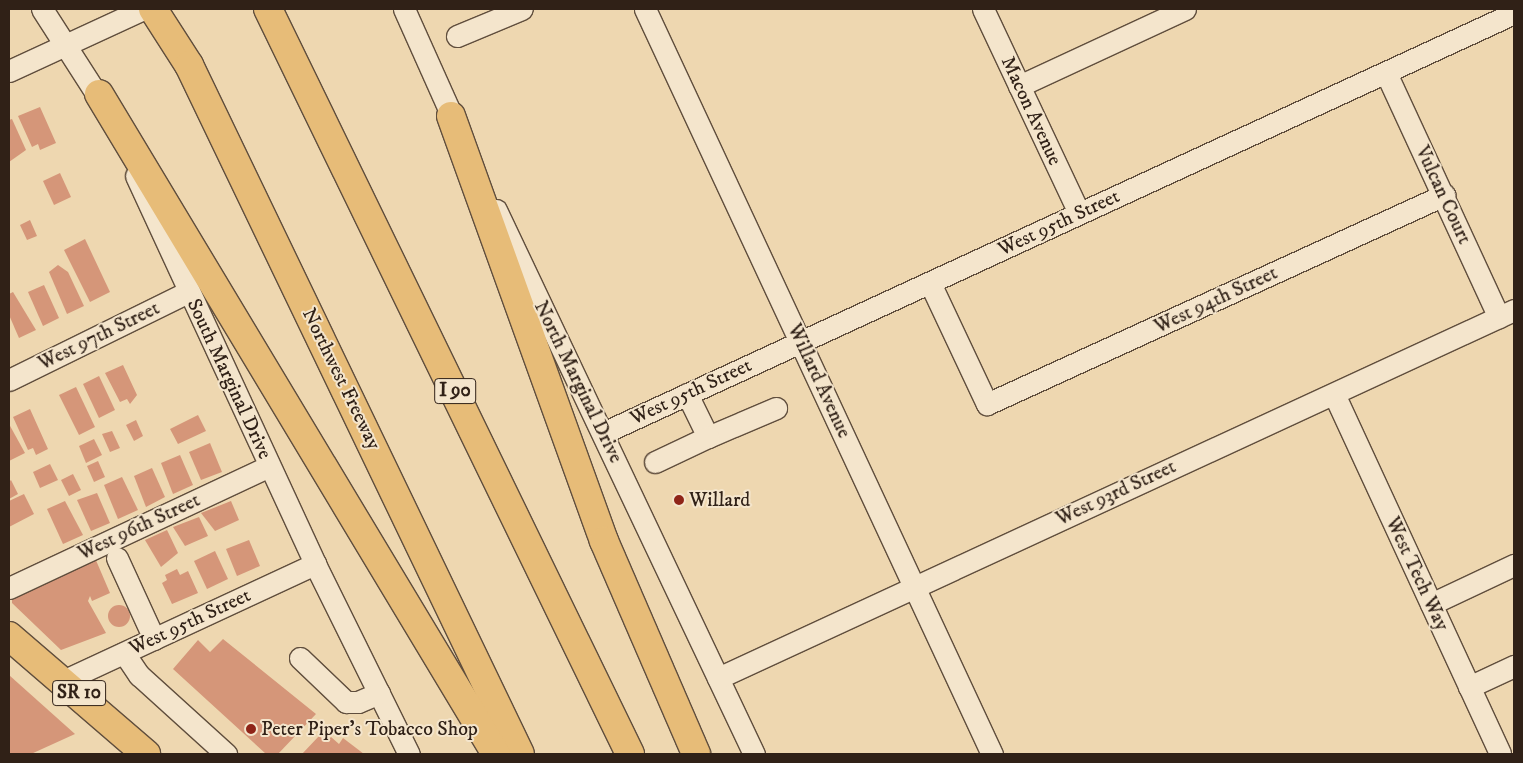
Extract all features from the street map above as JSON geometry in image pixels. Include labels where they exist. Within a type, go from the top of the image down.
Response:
[{"type":"main road","name":"Northwest Freeway","points":[[153,9],[189,64],[520,754]]},
{"type":"main road","name":"I 90","points":[[274,19],[630,754]]},
{"type":"main road","points":[[99,94],[496,754]]},
{"type":"main road","points":[[451,116],[604,541],[696,754]]},
{"type":"main road","name":"SR 10","points":[[10,638],[65,680],[146,754]]},
{"type":"street","name":"South Marginal Drive","points":[[42,9],[99,94],[188,292],[315,564],[409,754]]},
{"type":"street","points":[[9,71],[143,9]]},
{"type":"street","name":"North Marginal Drive","points":[[404,9],[451,116],[603,432],[754,754]]},
{"type":"street","points":[[457,36],[522,9]]},
{"type":"street","name":"Willard Avenue","points":[[645,9],[992,754]]},
{"type":"street","name":"Macon Avenue","points":[[983,9],[1079,213]]},
{"type":"street","points":[[1019,86],[1185,9]]},
{"type":"street","name":"West 95th Street","points":[[603,432],[1514,13]]},
{"type":"street","name":"Vulcan Court","points":[[1386,73],[1444,195],[1507,313]]},
{"type":"street","name":"West 94th Street","points":[[930,283],[987,404],[1444,195]]},
{"type":"street","name":"West 97th Street","points":[[9,380],[188,292]]},
{"type":"street","name":"West 93rd Street","points":[[718,678],[1507,313]]},
{"type":"street","points":[[687,394],[708,437]]},
{"type":"street","name":"West Tech Way","points":[[1334,394],[1500,754]]},
{"type":"street","points":[[656,462],[776,408]]},
{"type":"street","name":"West 96th Street","points":[[9,588],[269,466]]},
{"type":"street","points":[[117,558],[154,639]]},
{"type":"street","name":"West 95th Street","points":[[65,680],[315,564]]},
{"type":"street","points":[[1431,604],[1514,565]]},
{"type":"street","points":[[124,653],[139,675],[226,754]]},
{"type":"street","points":[[300,658],[346,702],[358,702],[379,693]]},
{"type":"street","points":[[1469,687],[1514,666]]},
{"type":"building","points":[[40,107],[56,143],[40,150],[38,144],[32,147],[18,116]]},
{"type":"building","points":[[12,119],[26,150],[9,162],[9,120]]},
{"type":"building","points":[[60,173],[71,197],[54,205],[43,181]]},
{"type":"building","points":[[30,220],[37,236],[27,240],[20,225]]},
{"type":"building","points":[[85,239],[110,292],[90,302],[64,250]]},
{"type":"building","points":[[58,265],[68,272],[84,306],[67,314],[49,272]]},
{"type":"building","points":[[44,285],[59,318],[43,326],[28,292]]},
{"type":"building","points":[[13,292],[36,330],[19,338],[9,315],[9,294]]},
{"type":"building","points":[[123,365],[137,395],[130,404],[127,399],[120,402],[105,373]]},
{"type":"building","points":[[99,376],[115,410],[99,418],[83,384]]},
{"type":"building","points":[[76,387],[95,427],[79,435],[59,395]]},
{"type":"building","points":[[30,409],[48,449],[36,455],[33,448],[28,450],[13,417]]},
{"type":"building","points":[[198,415],[206,431],[178,444],[170,429]]},
{"type":"building","points":[[136,420],[143,436],[134,441],[126,425]]},
{"type":"building","points":[[9,424],[25,453],[9,461]]},
{"type":"building","points":[[112,431],[120,448],[110,452],[102,434]]},
{"type":"building","points":[[94,439],[102,455],[86,463],[79,446]]},
{"type":"building","points":[[210,443],[222,472],[201,480],[189,452]]},
{"type":"building","points":[[180,455],[193,485],[173,494],[161,463]]},
{"type":"building","points":[[98,461],[105,477],[94,482],[87,466]]},
{"type":"building","points":[[50,464],[58,480],[40,488],[33,472]]},
{"type":"building","points":[[152,468],[165,497],[146,507],[134,476]]},
{"type":"building","points":[[73,474],[81,490],[69,496],[61,480]]},
{"type":"building","points":[[122,477],[138,510],[118,519],[104,485]]},
{"type":"building","points":[[11,480],[18,494],[9,499],[9,482]]},
{"type":"building","points":[[97,493],[110,523],[91,531],[77,500]]},
{"type":"building","points":[[24,494],[34,514],[9,527],[9,501]]},
{"type":"building","points":[[65,501],[83,535],[63,544],[47,509]]},
{"type":"building","points":[[231,501],[239,520],[215,531],[201,513]]},
{"type":"building","points":[[199,517],[208,536],[185,546],[173,527]]},
{"type":"building","points":[[167,530],[178,553],[161,567],[145,540]]},
{"type":"building","points":[[249,540],[260,566],[237,576],[226,549]]},
{"type":"building","points":[[215,551],[228,579],[207,589],[194,561]]},
{"type":"building","points":[[95,558],[110,593],[92,601],[90,596],[88,601],[106,633],[61,650],[12,603],[12,596]]},
{"type":"building","points":[[177,569],[180,575],[188,571],[198,593],[172,604],[162,583],[167,580],[165,575]]},
{"type":"building","points":[[119,605],[127,608],[130,616],[127,624],[119,627],[111,624],[108,616],[111,608]]},
{"type":"building","points":[[223,639],[316,714],[278,754],[266,754],[173,669],[198,640],[210,652]]},
{"type":"building","points":[[9,675],[75,734],[31,754],[9,754]]},
{"type":"building","points":[[319,736],[326,742],[331,737],[339,744],[343,738],[364,754],[302,754]]},
{"type":"place","name":"Willard","points":[[679,500]]},
{"type":"place","name":"Peter Piper's Tobacco Shop","points":[[251,729]]}]
